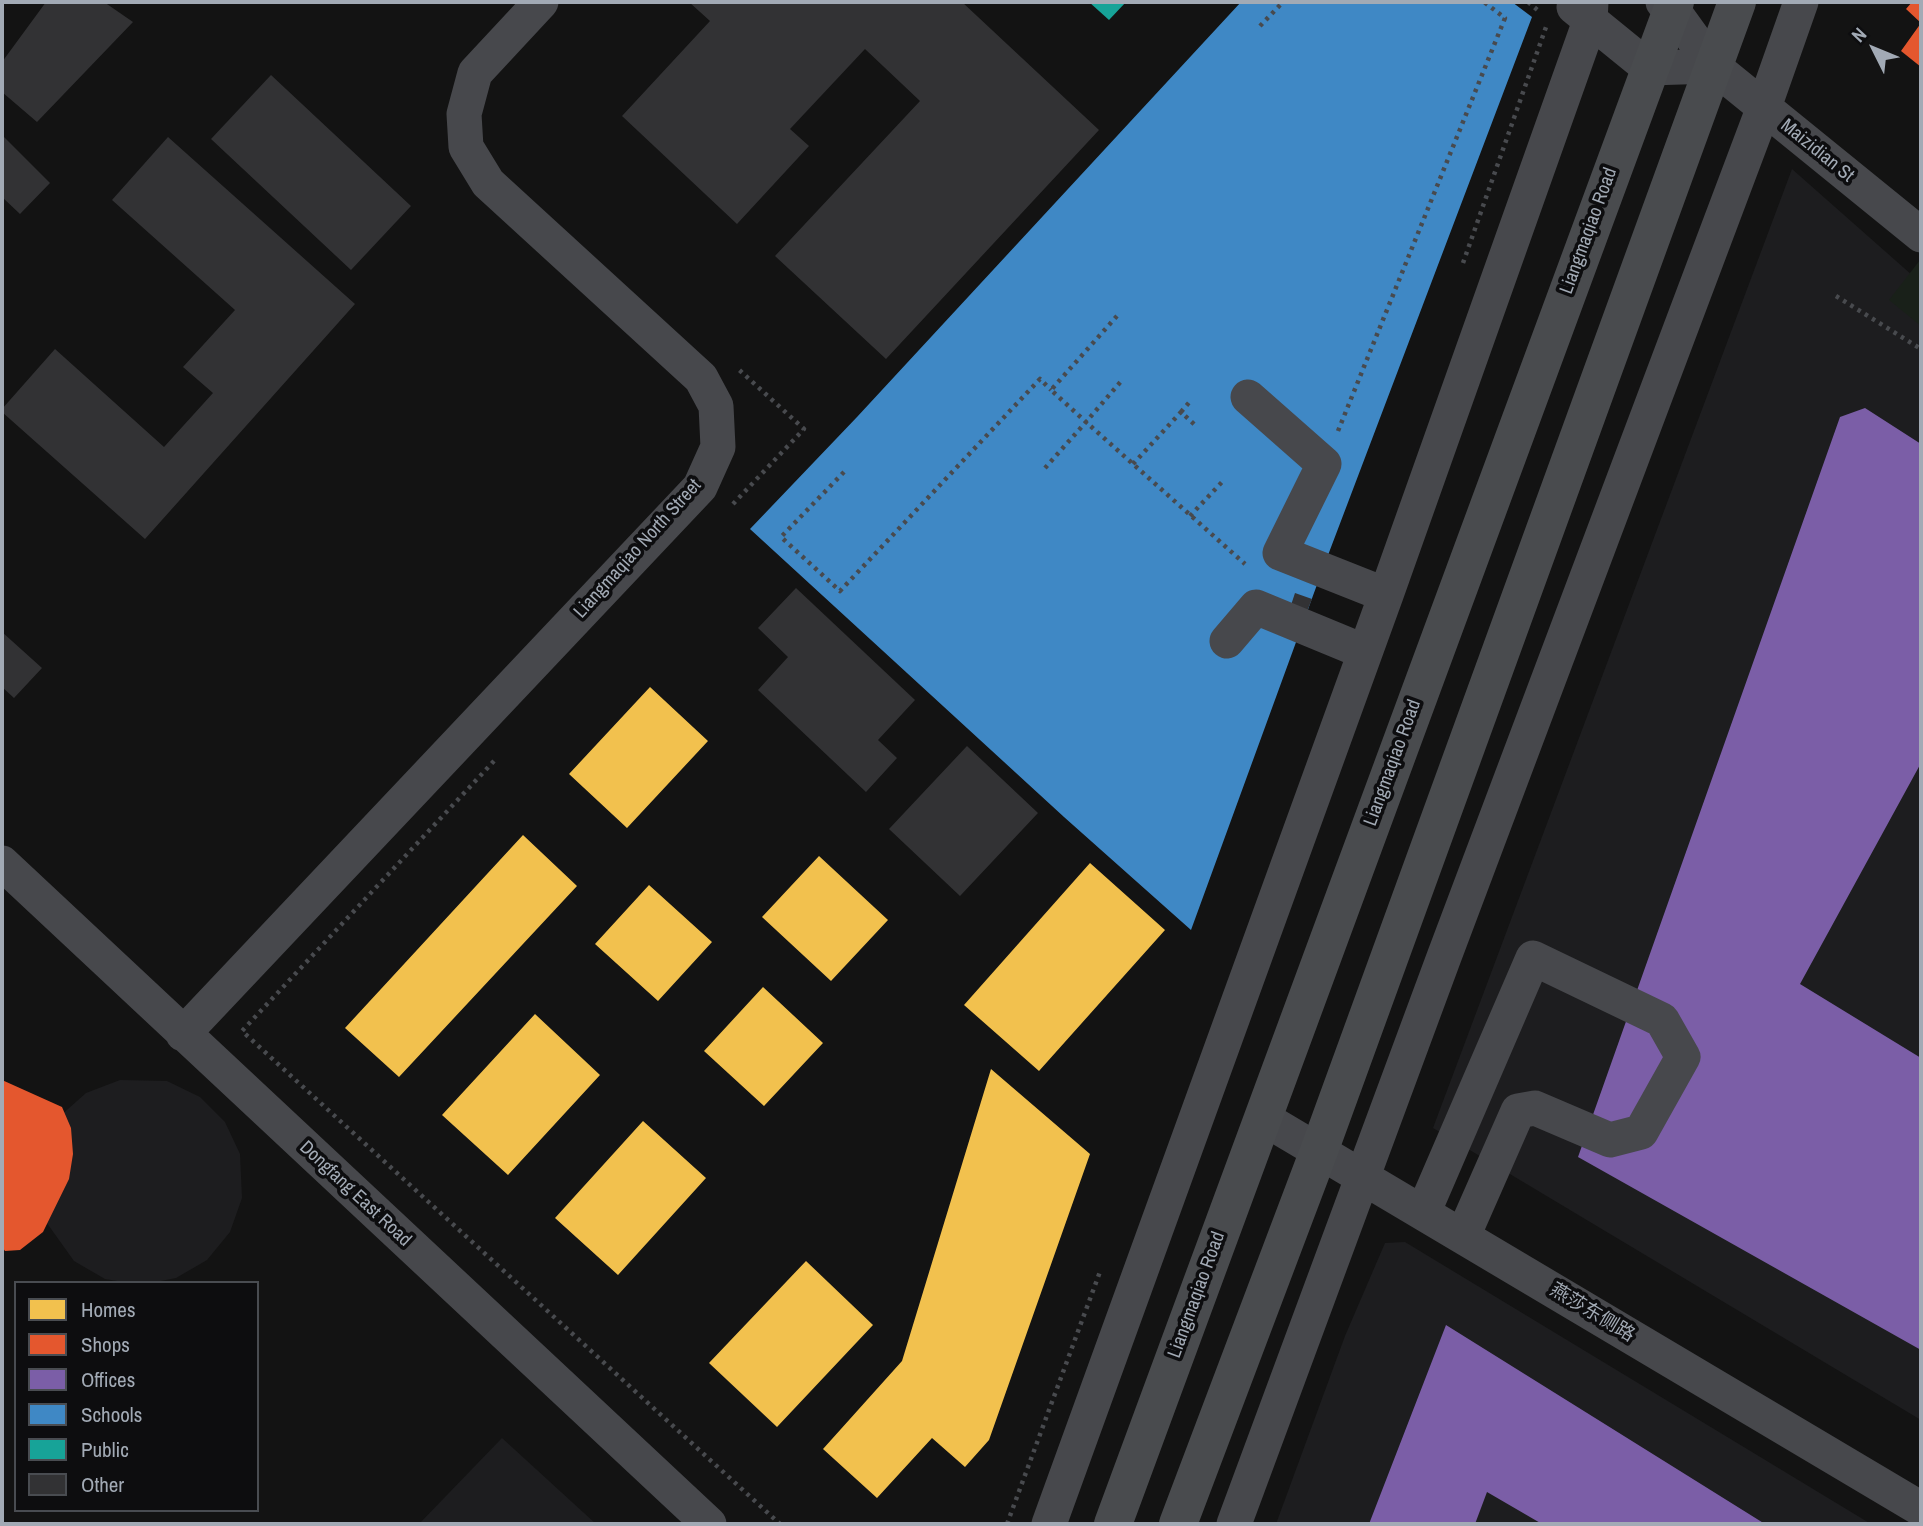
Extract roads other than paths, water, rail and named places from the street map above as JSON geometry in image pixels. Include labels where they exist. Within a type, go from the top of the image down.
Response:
[{"type":"main road","points":[[1178,1524],[1319,1151],[1737,2]]},
{"type":"main road","name":"Liangmaqiao Road","points":[[1113,1524],[1649,68],[1670,4]]},
{"type":"street","name":"Liangmaqiao North Street","points":[[184,1034],[700,487],[718,447],[716,406],[701,378],[488,183],[466,147],[464,114],[475,73],[541,2]]},
{"type":"street","points":[[1234,1524],[1801,2]]},
{"type":"street","name":"Maizidian St","points":[[1670,4],[1713,66],[1921,235]]},
{"type":"street","points":[[1049,1524],[1386,595],[1583,8],[1649,68],[1713,66]]},
{"type":"street","points":[[1248,397],[1324,464],[1280,553],[1386,595]]},
{"type":"street","points":[[1227,641],[1256,607],[1365,652]]},
{"type":"street","name":"Dongfang East Road","points":[[2,863],[709,1524]]},
{"type":"street","points":[[1423,1213],[1533,958],[1662,1020],[1683,1056],[1641,1132],[1610,1140],[1535,1108],[1518,1111],[1462,1236]]},
{"type":"street","name":"燕莎东侧路","points":[[1263,1118],[1919,1503]]}]
